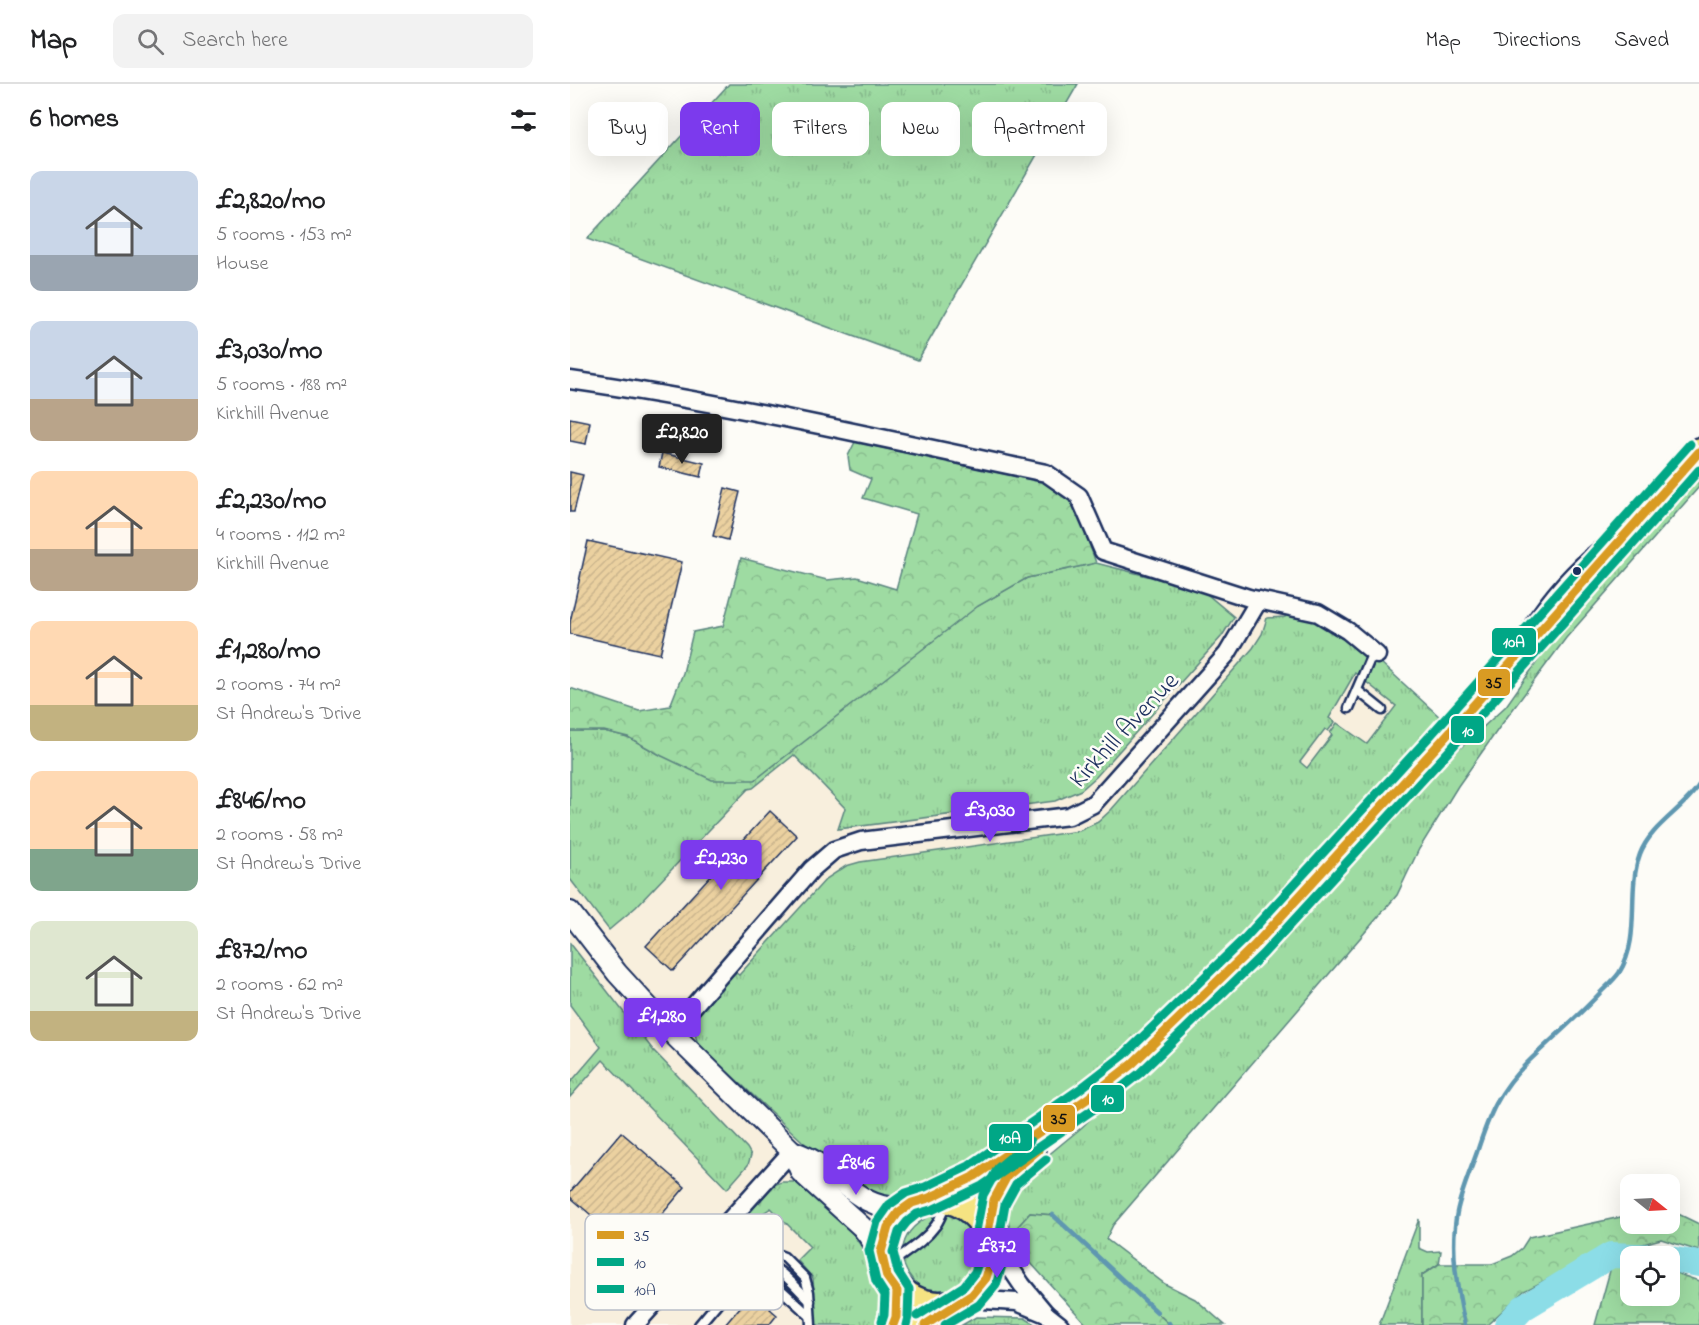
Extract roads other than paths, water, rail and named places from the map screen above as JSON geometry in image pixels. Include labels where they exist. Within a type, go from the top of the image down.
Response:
[{"type":"highway","points":[[893,1325],[896,1317],[882,1243],[888,1227],[975,1176],[1087,1099],[1132,1064],[1254,946],[1479,700],[1699,452]]},
{"type":"highway","points":[[926,1325],[977,1290],[988,1272],[992,1258],[989,1234],[994,1200],[1007,1176],[1053,1138],[1087,1099]]},
{"type":"highway","points":[[936,1197],[973,1210],[989,1234]]},
{"type":"highway","points":[[888,1274],[911,1301],[927,1307],[945,1307],[964,1301]]},
{"type":"street","points":[[570,380],[722,406],[1046,473],[1079,496],[1103,550],[1259,600],[1318,614],[1348,631],[1375,654]]},
{"type":"street","name":"Kirkhill Avenue","points":[[671,1032],[812,869],[834,850],[861,841],[1069,816],[1093,804],[1227,654],[1259,600]]},
{"type":"street","points":[[570,912],[617,973],[671,1032],[792,1151],[813,1160],[866,1201],[890,1209],[936,1197]]},
{"type":"street","points":[[792,1151],[801,1172],[862,1227],[871,1239],[888,1274]]},
{"type":"street","points":[[736,1214],[792,1151]]},
{"type":"street","points":[[989,1234],[1022,1286],[1046,1314],[1060,1325]]},
{"type":"street","points":[[964,1301],[1017,1302],[1046,1314]]},
{"type":"street","points":[[639,1323],[651,1310]]},
{"type":"lane","points":[[1349,708],[1375,654]]},
{"type":"lane","points":[[1357,690],[1382,710]]},
{"type":"lane","points":[[888,1274],[903,1254],[911,1251],[936,1224],[936,1197]]},
{"type":"lane","points":[[783,1257],[805,1278],[811,1320]]},
{"type":"lane","points":[[783,1277],[810,1301]]},
{"type":"lane","points":[[783,1293],[811,1320]]},
{"type":"lane","points":[[699,1325],[711,1310]]},
{"type":"waterway","points":[[1465,1325],[1455,1269],[1455,1226],[1461,1197],[1491,1115],[1502,1093],[1518,1072],[1619,973],[1630,945],[1634,884],[1640,854],[1652,834],[1699,785]]},
{"type":"waterway","points":[[1053,1215],[1157,1312]]},
{"type":"waterway","points":[[1507,1325],[1523,1308],[1611,1255],[1620,1255]]},
{"type":"waterway","points":[[1680,1261],[1699,1264]]}]
